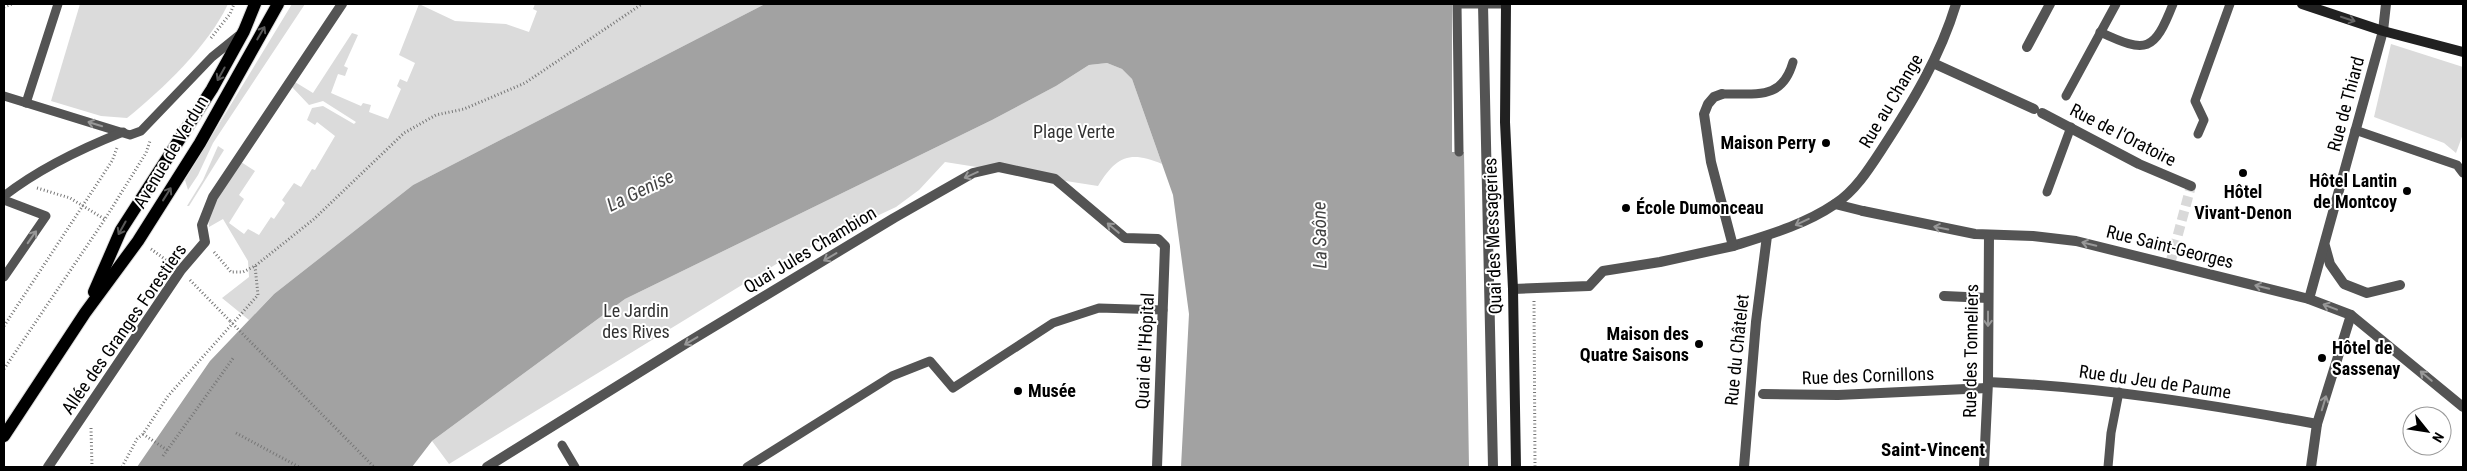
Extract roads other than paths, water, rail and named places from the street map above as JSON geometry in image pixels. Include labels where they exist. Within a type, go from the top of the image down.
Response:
[{"type":"main road","name":"Avenue de Verdun","points":[[85,313],[120,230],[212,89],[244,31],[255,4]]},
{"type":"main road","name":"Avenue de Verdun","points":[[4,436],[85,313],[138,241],[200,143],[278,4]]},
{"type":"main road","name":"Quai des Messageries","points":[[1506,4],[1505,122],[1513,289],[1516,467]]},
{"type":"main road","points":[[2302,4],[2383,30],[2463,52]]},
{"type":"street","name":"Allée des Granges Forestiers","points":[[48,467],[181,270],[206,242],[202,225],[213,197],[342,4]]},
{"type":"street","name":"Quai des Messageries","points":[[1483,4],[1493,467]]},
{"type":"street","name":"Rue au Change","points":[[1513,289],[1588,286],[1603,271],[1660,262],[1733,246],[1767,236],[1836,204],[1858,182],[1873,162],[1914,98],[1933,63],[1948,29],[1956,4]]},
{"type":"street","points":[[2027,47],[2050,4]]},
{"type":"street","name":"Rue de Thiard","points":[[2309,299],[2383,30],[2386,4]]},
{"type":"street","name":"Rue de l'Oratoire","points":[[1933,63],[2071,127],[2139,164],[2191,186]]},
{"type":"street","points":[[1722,94],[1714,97],[1708,104],[1704,114],[1711,162],[1733,246]]},
{"type":"street","name":"Quai Jules Chambion","points":[[488,467],[702,334],[973,173],[998,167],[1055,179],[1125,238],[1158,239]]},
{"type":"street","name":"Rue Saint-Georges","points":[[1836,204],[1960,232],[2033,236],[2076,241],[2309,299],[2351,315],[2463,407]]},
{"type":"street","name":"Rue des Tonneliers","points":[[1984,467],[1988,385],[1989,235]]},
{"type":"street","name":"Rue du Châtelet","points":[[1744,467],[1749,394],[1767,236]]},
{"type":"street","name":"Quai de l'Hôpital","points":[[1157,467],[1167,252],[1165,246],[1158,239]]},
{"type":"street","points":[[2324,245],[2330,264],[2344,284],[2367,293],[2400,285]]},
{"type":"street","points":[[1944,296],[1988,298]]},
{"type":"street","points":[[2311,467],[2317,424],[2351,315]]},
{"type":"street","name":"Rue des Cornillons","points":[[1749,394],[1838,395],[1988,385]]},
{"type":"street","name":"Rue du Jeu de Paume","points":[[1988,385],[2065,386],[2118,392],[2196,402],[2317,424]]},
{"type":"lane","points":[[26,103],[58,4]]},
{"type":"lane","points":[[1459,152],[1457,4],[1506,4]]},
{"type":"lane","points":[[2066,96],[2116,4]]},
{"type":"lane","points":[[2100,32],[2128,45],[2145,46],[2156,39],[2163,29],[2173,4]]},
{"type":"lane","points":[[2198,134],[2204,120],[2195,101],[2230,4]]},
{"type":"lane","points":[[4,96],[130,135],[142,131],[212,57],[244,31]]},
{"type":"lane","points":[[1722,94],[1765,93],[1775,90],[1784,83],[1793,62]]},
{"type":"lane","points":[[2047,192],[2071,127]]},
{"type":"lane","points":[[2355,130],[2457,165],[2463,173]]},
{"type":"lane","points":[[4,196],[21,183],[75,151],[123,132]]},
{"type":"lane","points":[[4,200],[46,216],[4,277]]},
{"type":"lane","points":[[747,467],[892,376],[930,361],[954,388],[1053,323],[1099,308],[1163,310]]},
{"type":"lane","points":[[2108,467],[2111,433],[2118,392]]},
{"type":"lane","points":[[562,445],[575,467]]},
{"type":"water","points":[[765,4],[1452,4],[1452,152],[1464,152],[1469,467],[1181,467],[1189,314],[1173,195],[1132,79],[1122,69],[1107,63],[1089,65],[1056,86],[992,120],[625,299],[432,441],[412,467],[137,467],[210,361],[274,294],[413,185]]},
{"type":"tunnel","points":[[2170,264],[2191,186]]},
{"type":"place","name":"Maison Perry","points":[[1826,143]]},
{"type":"place","name":"Hôtel Vivant-Denon","points":[[2243,173]]},
{"type":"place","name":"Hôtel Lantin de Montcoy","points":[[2407,191]]},
{"type":"place","name":"École Dumonceau","points":[[1626,208]]},
{"type":"place","name":"Maison des Quatre Saisons","points":[[1699,344]]},
{"type":"place","name":"Hôtel de Sassenay","points":[[2322,358]]},
{"type":"place","name":"Musée","points":[[1018,391]]},
{"type":"district","name":"Saint-Vincent","points":[[1933,449]]},
{"type":"park label","name":"Plage Verte","points":[[1074,132]]},
{"type":"park label","name":"Le Jardin des Rives","points":[[636,321]]},
{"type":"water label","name":"La Genise","points":[[640,190]]},
{"type":"water label","name":"La Saône","points":[[1319,235]]}]
